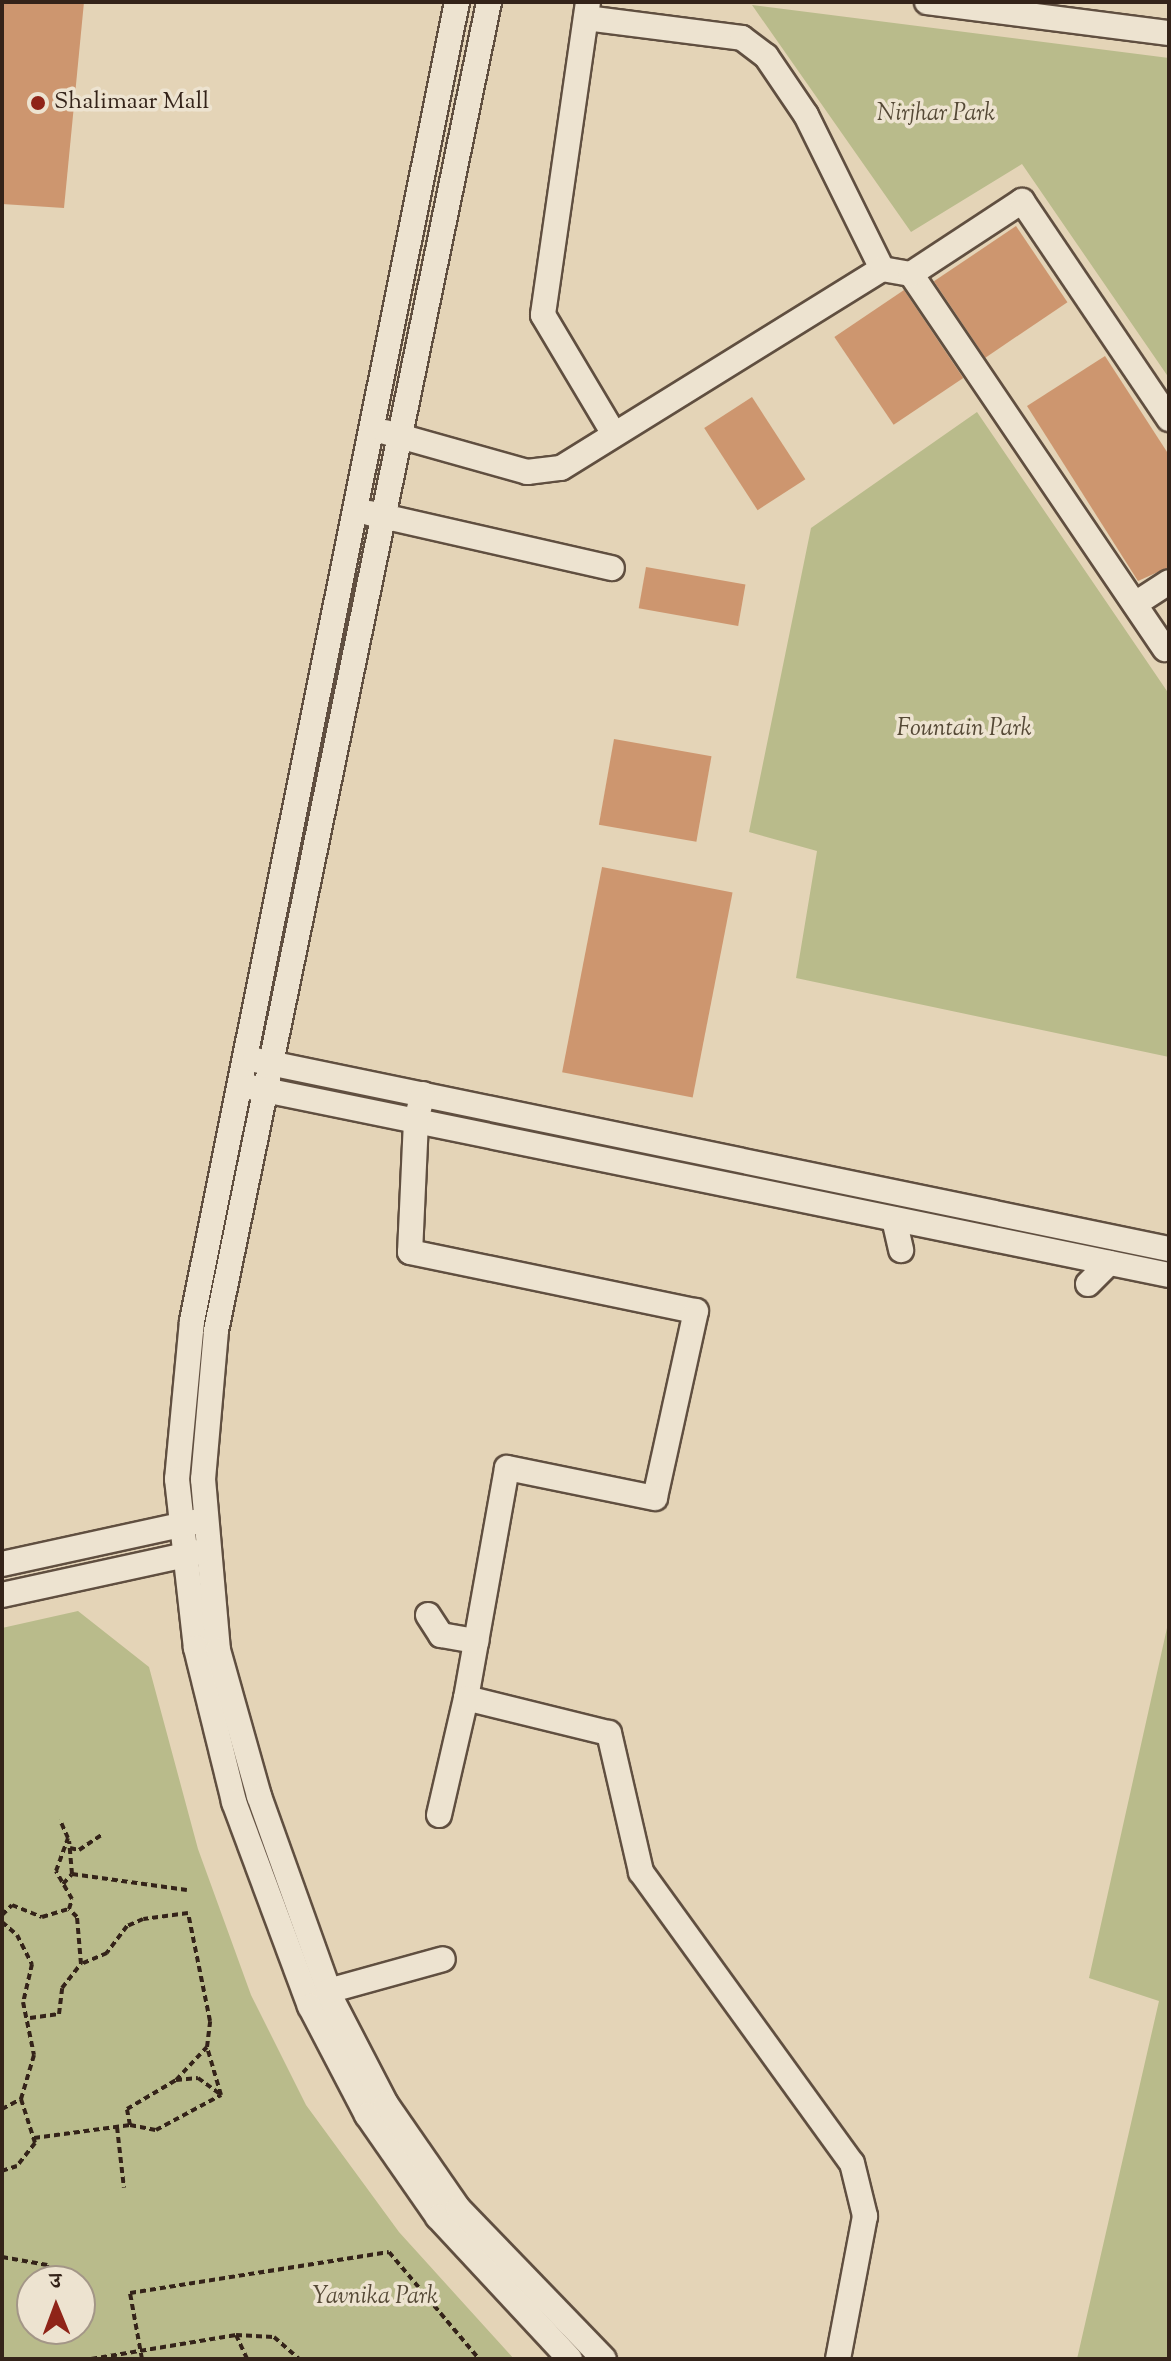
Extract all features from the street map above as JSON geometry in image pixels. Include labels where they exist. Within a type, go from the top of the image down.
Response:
[{"type":"street","points":[[457,2],[192,1321],[177,1479],[182,1524],[197,1552],[218,1650],[259,1796],[328,1991],[386,2104],[458,2208],[604,2359]]},
{"type":"street","points":[[489,2],[216,1331],[203,1479],[207,1519],[197,1552],[196,1648],[234,1802],[310,2006],[367,2115],[438,2217],[570,2359]]},
{"type":"street","points":[[927,2],[1169,33]]},
{"type":"street","points":[[614,434],[543,315],[587,10],[742,38],[766,56],[806,115],[882,269]]},
{"type":"street","points":[[371,429],[399,434],[527,472],[561,468],[882,269],[911,274],[1022,201],[1169,419]]},
{"type":"street","points":[[911,274],[1165,649]]},
{"type":"street","points":[[355,510],[612,568]]},
{"type":"street","points":[[1135,604],[1169,582]]},
{"type":"street","points":[[245,1057],[1169,1249]]},
{"type":"street","points":[[239,1085],[894,1219],[944,1241],[1012,1255],[1109,1263],[1169,1275]]},
{"type":"street","points":[[423,1094],[416,1121],[410,1252],[696,1311],[655,1498],[507,1468],[466,1698],[439,1815]]},
{"type":"street","points":[[894,1219],[901,1250]]},
{"type":"street","points":[[1088,1284],[1109,1263]]},
{"type":"street","points":[[2,1564],[207,1519]]},
{"type":"street","points":[[2,1595],[197,1552]]},
{"type":"street","points":[[428,1615],[441,1635],[476,1641]]},
{"type":"street","points":[[466,1698],[609,1733],[641,1872],[852,2163],[865,2216],[838,2359]]},
{"type":"street","points":[[328,1991],[443,1959]]},
{"type":"path","points":[[60,1820],[68,1838],[72,1874],[63,1884]]},
{"type":"path","points":[[70,1848],[79,1850],[103,1834]]},
{"type":"path","points":[[68,1838],[56,1871],[72,1899],[69,1909]]},
{"type":"path","points":[[72,1874],[187,1890]]},
{"type":"path","points":[[2,1915],[12,1905],[42,1917],[69,1909]]},
{"type":"path","points":[[69,1909],[77,1917],[81,1964]]},
{"type":"path","points":[[29,2018],[59,2014],[62,1988],[81,1964],[107,1953],[127,1926],[143,1919],[188,1913],[210,2021],[207,2047],[221,2095]]},
{"type":"path","points":[[2,1922],[17,1935],[32,1964],[23,2002],[29,2018],[34,2055],[21,2099],[34,2138],[17,2166],[2,2171]]},
{"type":"path","points":[[130,2125],[127,2109],[176,2080],[207,2047]]},
{"type":"path","points":[[176,2080],[198,2078],[221,2095]]},
{"type":"path","points":[[34,2138],[130,2125],[156,2130],[221,2095]]},
{"type":"path","points":[[2,2109],[21,2099]]},
{"type":"path","points":[[117,2127],[124,2188]]},
{"type":"path","points":[[142,2359],[130,2293],[389,2252],[479,2359]]},
{"type":"path","points":[[2,2257],[47,2265]]},
{"type":"path","points":[[236,2335],[247,2359]]},
{"type":"path","points":[[91,2359],[236,2335],[274,2337],[299,2359]]},
{"type":"green space","name":"Nirjhar Park","points":[[752,5],[1169,58],[1169,378],[1022,164],[911,232]]},
{"type":"green space","name":"Fountain Park","points":[[977,412],[1169,694],[1169,1057],[796,978],[817,851],[749,832],[811,528]]},
{"type":"green space","name":"Yavnika Park","points":[[78,1611],[149,1667],[198,1849],[251,1995],[306,2105],[399,2232],[514,2359],[2,2359],[2,1628]]},
{"type":"green space","points":[[1169,1619],[1169,2359],[1077,2359],[1159,2001],[1089,1978]]},
{"type":"building","name":"Shalimaar Mall","points":[[2,2],[84,2],[64,208],[2,204]]},
{"type":"building","points":[[1016,226],[1067,302],[985,358],[934,281]]},
{"type":"building","points":[[904,290],[963,378],[894,425],[834,337]]},
{"type":"building","points":[[1105,356],[1169,455],[1169,567],[1138,581],[1027,406]]},
{"type":"building","points":[[752,397],[805,479],[758,510],[704,428]]},
{"type":"building","points":[[646,567],[745,585],[738,626],[639,608]]},
{"type":"building","points":[[614,739],[711,756],[696,842],[599,825]]},
{"type":"building","points":[[602,867],[733,892],[693,1098],[562,1072]]},
{"type":"place","name":"Shalimaar Mall","points":[[38,103]]}]
